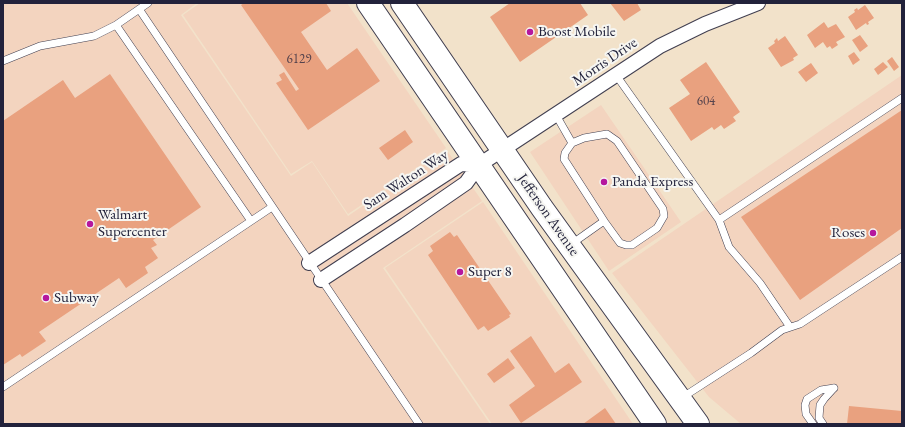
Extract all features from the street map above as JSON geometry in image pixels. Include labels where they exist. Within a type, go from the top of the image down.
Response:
[{"type":"main road","name":"Jefferson Avenue","points":[[368,3],[654,424]]},
{"type":"main road","name":"Jefferson Avenue","points":[[402,3],[568,246],[698,424]]},
{"type":"street","name":"Morris Drive","points":[[479,165],[616,75],[681,35],[758,3]]},
{"type":"street","name":"Sam Walton Way","points":[[309,263],[461,164],[479,165]]},
{"type":"street","points":[[320,280],[405,225],[466,183],[479,165]]},
{"type":"lane","points":[[3,60],[40,46],[94,36],[116,25],[148,3]]},
{"type":"lane","points":[[139,9],[320,280],[419,424]]},
{"type":"lane","points":[[116,25],[251,221]]},
{"type":"lane","points":[[616,75],[719,220],[729,247],[760,283],[790,328]]},
{"type":"lane","points":[[719,220],[902,98]]},
{"type":"lane","points":[[556,115],[572,143]]},
{"type":"lane","points":[[608,134],[617,141],[663,209],[664,216],[657,228],[632,245],[626,246],[620,243],[604,221],[564,160],[565,153],[572,143],[584,138],[608,134]]},
{"type":"lane","points":[[3,387],[272,207]]},
{"type":"lane","points":[[568,246],[604,221]]},
{"type":"lane","points":[[679,399],[751,353],[782,330],[800,324],[902,257]]},
{"type":"lane","points":[[813,424],[806,414],[805,405],[808,399],[821,390],[834,388],[820,405],[819,418],[823,424]]},
{"type":"shaded area","points":[[3,3],[197,3],[181,15],[291,176],[312,162],[348,216],[446,149],[482,201],[383,268],[490,424],[3,424]]},
{"type":"shaded area","points":[[200,3],[347,3],[446,148],[348,214],[312,161],[291,174],[183,15]]},
{"type":"shaded area","points":[[902,75],[902,424],[741,424],[709,397],[612,273]]},
{"type":"shaded area","points":[[601,105],[681,222],[609,271],[530,152]]},
{"type":"shaded area","points":[[483,202],[633,424],[492,424],[385,268]]},
{"type":"building","points":[[244,3],[326,3],[331,11],[301,32],[327,70],[357,48],[380,81],[308,130],[276,83],[282,80],[279,75],[284,72],[296,91],[299,89],[241,5]]},
{"type":"building","points":[[510,3],[580,3],[588,15],[520,62],[490,17]]},
{"type":"building","points":[[610,3],[637,3],[641,10],[624,21]]},
{"type":"building","points":[[865,5],[874,18],[868,22],[869,24],[867,25],[866,23],[856,30],[848,17],[855,12],[854,10],[857,8],[858,10]]},
{"type":"building","points":[[824,22],[828,28],[836,24],[845,37],[836,42],[838,45],[832,49],[830,46],[827,48],[823,42],[815,48],[807,35]]},
{"type":"building","points":[[860,35],[868,46],[860,52],[852,40]]},
{"type":"building","points":[[785,36],[798,55],[793,58],[794,60],[781,67],[768,48],[775,43],[774,41],[777,38],[778,41]]},
{"type":"building","points":[[854,52],[860,60],[853,65],[848,56]]},
{"type":"building","points":[[892,57],[899,67],[894,71],[887,61]]},
{"type":"building","points":[[706,62],[740,112],[733,117],[736,121],[724,129],[721,125],[714,130],[712,127],[691,141],[669,108],[690,94],[680,80]]},
{"type":"building","points":[[883,62],[888,67],[878,75],[874,69]]},
{"type":"building","points":[[811,63],[818,73],[806,82],[798,72]]},
{"type":"building","name":"Walmart Supercenter","points":[[110,74],[201,207],[153,240],[157,245],[151,248],[158,258],[145,267],[148,273],[126,288],[119,278],[39,332],[46,341],[22,357],[20,354],[3,365],[3,121],[63,80],[75,98]]},
{"type":"building","points":[[902,110],[902,228],[800,300],[741,217]]},
{"type":"building","points":[[405,130],[413,142],[388,160],[379,148]]},
{"type":"building","name":"Super 8","points":[[450,232],[454,237],[457,235],[511,314],[509,315],[510,317],[488,331],[484,326],[478,330],[428,255],[433,251],[430,246]]},
{"type":"building","points":[[531,336],[555,373],[569,363],[582,382],[521,423],[509,405],[535,386],[510,351]]},
{"type":"building","points":[[508,358],[515,368],[494,383],[487,374]]},
{"type":"building","points":[[849,406],[902,411],[902,424],[847,424]]},
{"type":"building","points":[[605,408],[616,424],[583,424]]},
{"type":"place","name":"Boost Mobile","points":[[530,32]]},
{"type":"place","name":"Panda Express","points":[[604,182]]},
{"type":"place","name":"Walmart Supercenter","points":[[90,224]]},
{"type":"place","name":"Roses","points":[[873,233]]},
{"type":"place","name":"Super 8","points":[[460,272]]},
{"type":"place","name":"Subway","points":[[46,298]]}]
